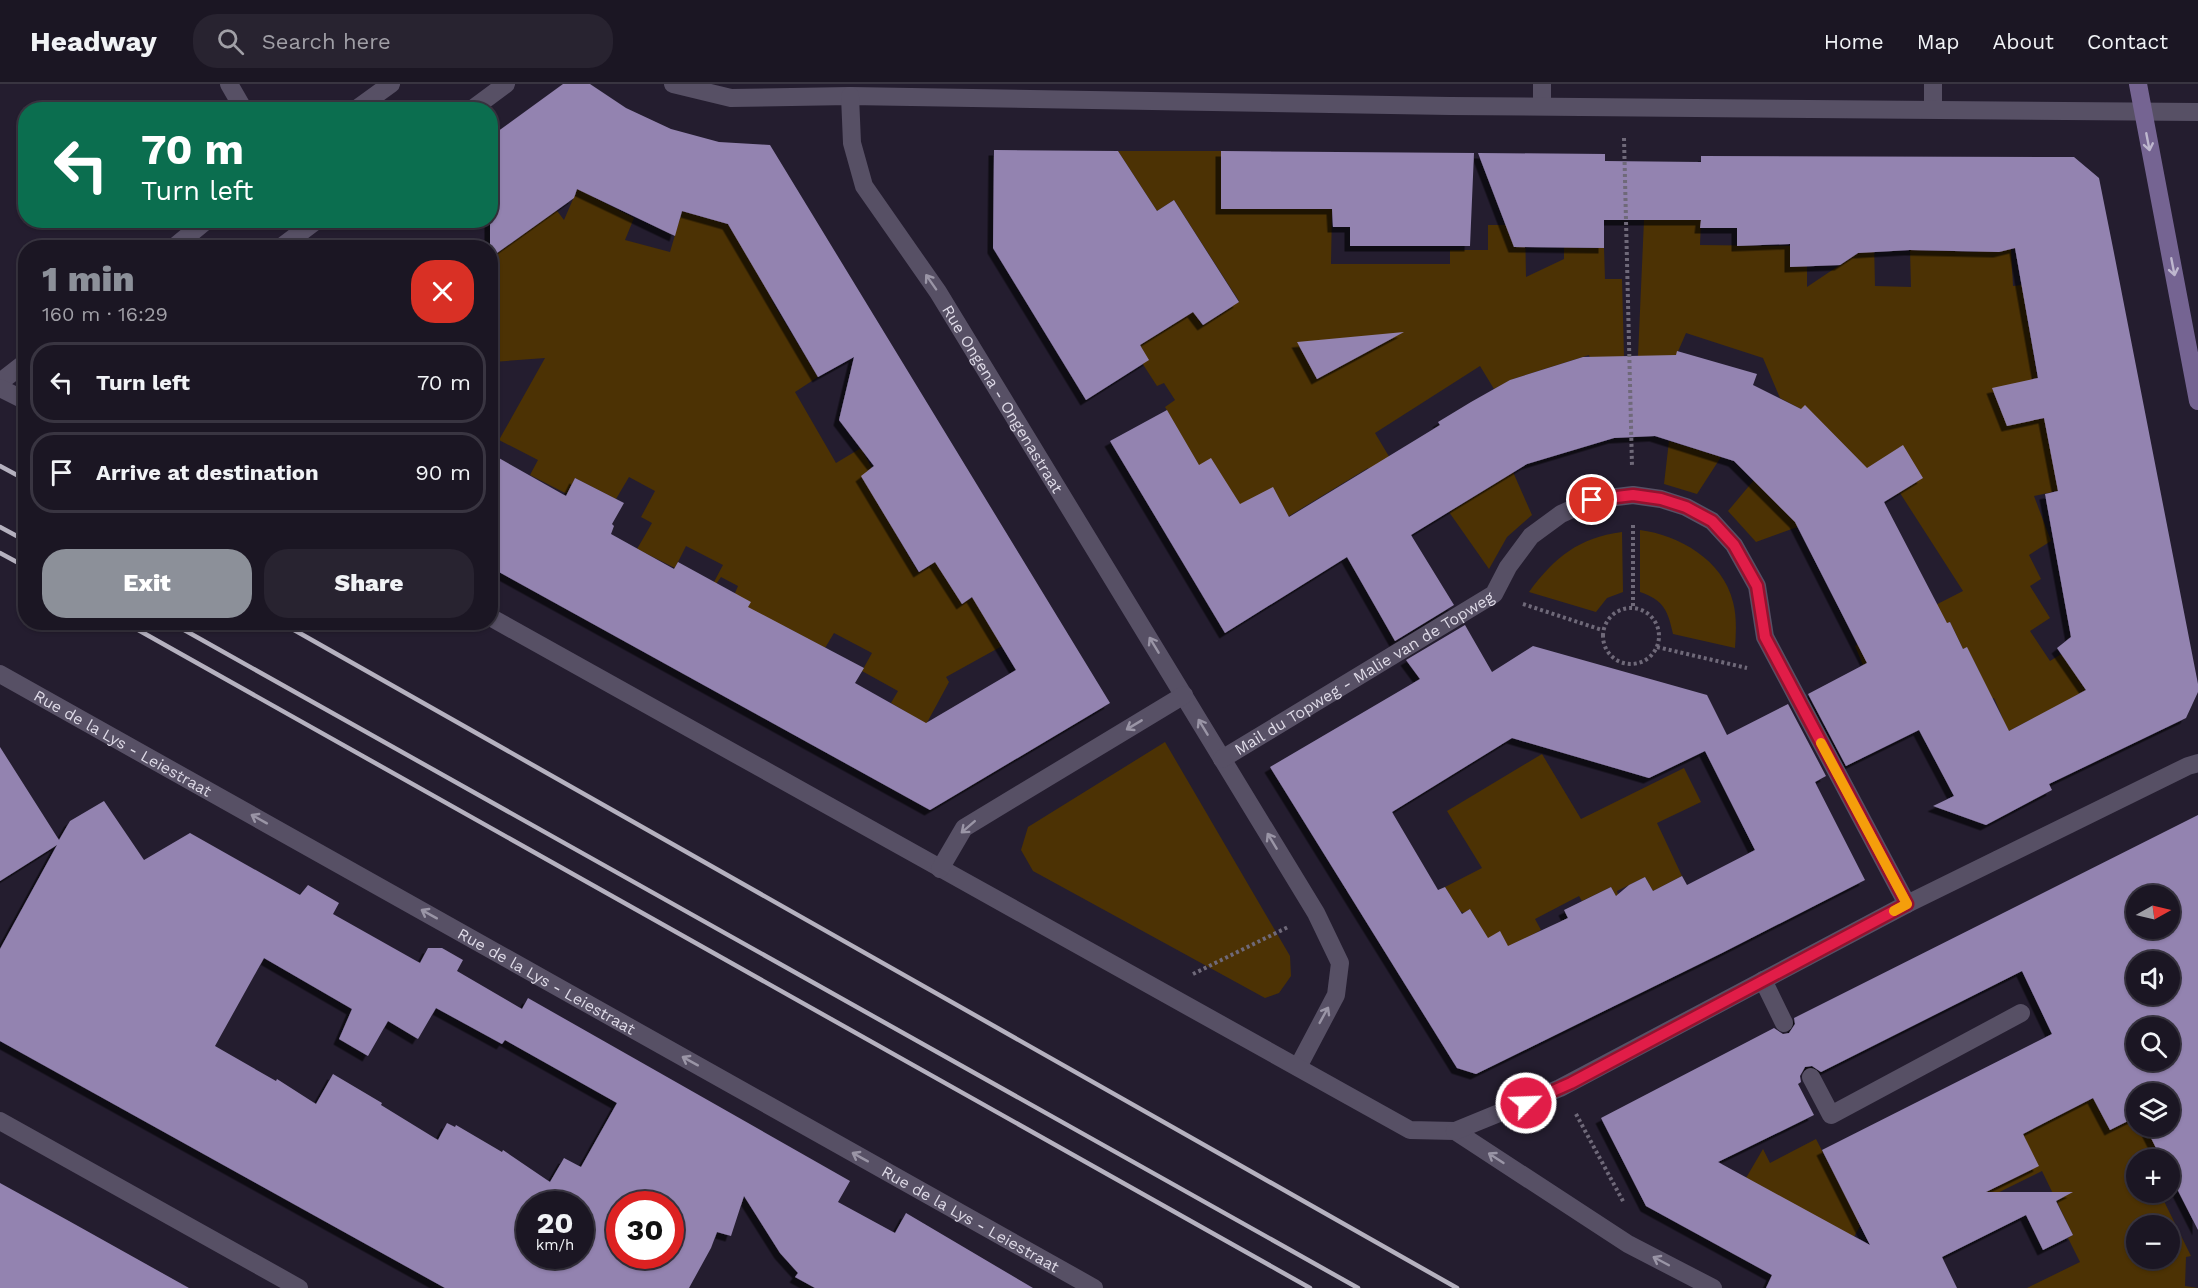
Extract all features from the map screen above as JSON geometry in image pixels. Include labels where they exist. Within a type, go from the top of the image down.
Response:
[{"type":"street","points":[[229,84],[239,102]]},
{"type":"street","points":[[366,102],[391,84]]},
{"type":"street","points":[[482,102],[506,84]]},
{"type":"street","points":[[673,84],[730,98],[850,96],[1623,107],[2198,112]]},
{"type":"street","points":[[1542,84],[1542,106]]},
{"type":"street","points":[[1933,84],[1933,109]]},
{"type":"street","points":[[2138,84],[2198,401]]},
{"type":"street","name":"Rue Ongena - Ongenastraat","points":[[850,96],[852,143],[864,186],[938,292],[1316,913],[1340,963],[1336,994],[1298,1067]]},
{"type":"street","points":[[183,240],[197,228]]},
{"type":"street","points":[[291,240],[306,228]]},
{"type":"street","points":[[0,382],[18,368]]},
{"type":"street","points":[[0,388],[18,397]]},
{"type":"street","name":"Mail du Topweg - Malie van de Topweg","points":[[1222,759],[1494,594],[1508,567],[1531,536],[1561,514],[1592,500],[1633,495],[1661,499],[1686,507],[1712,521],[1734,545],[1757,586],[1765,637],[1907,904]]},
{"type":"street","points":[[498,621],[1410,1130],[1455,1131],[1560,1088],[1907,904],[2198,763]]},
{"type":"street","name":"Rue de la Lys - Leiestraat","points":[[0,674],[1094,1288]]},
{"type":"street","points":[[940,869],[964,828],[1184,695]]},
{"type":"street","points":[[1763,980],[1784,1023]]},
{"type":"street","points":[[1811,1077],[1831,1115],[2021,1013]]},
{"type":"street","points":[[0,1121],[299,1288]]},
{"type":"street","points":[[1455,1131],[1628,1244],[1713,1288]]},
{"type":"path","points":[[1623,107],[1633,495],[1633,607]]},
{"type":"path","points":[[1494,594],[1602,630]]},
{"type":"path","points":[[1633,607],[1646,612],[1656,623],[1659,635],[1657,647],[1650,657],[1640,663],[1628,665],[1617,661],[1608,653],[1603,642],[1602,630],[1607,619],[1619,610],[1633,607]]},
{"type":"path","points":[[1657,647],[1787,678]]},
{"type":"path","points":[[1190,976],[1316,913]]},
{"type":"path","points":[[1560,1088],[1628,1210],[1628,1244]]},
{"type":"shaded area","points":[[1118,151],[1221,151],[1221,208],[1332,209],[1331,264],[1450,264],[1450,250],[1488,250],[1488,225],[1525,225],[1526,277],[1564,259],[1564,228],[1577,248],[1604,248],[1605,279],[1622,279],[1624,357],[1590,358],[1589,355],[1513,379],[1494,389],[1480,366],[1375,433],[1419,507],[1400,518],[1368,468],[1258,535],[1196,467],[1165,407],[1175,400],[1164,383],[1157,386],[1133,349],[1139,225],[1202,325],[1239,301],[1174,200],[1157,211]]},
{"type":"shaded area","points":[[593,153],[610,165],[588,194],[634,218],[625,240],[670,252],[682,211],[728,224],[776,297],[772,301],[818,377],[795,392],[836,463],[861,448],[880,483],[871,490],[918,572],[948,554],[962,604],[982,591],[1002,646],[946,677],[949,682],[923,730],[904,720],[908,713],[891,703],[898,691],[862,671],[872,653],[834,633],[825,648],[784,626],[765,662],[735,593],[738,586],[721,577],[716,584],[714,582],[723,565],[686,546],[675,568],[637,549],[652,523],[641,517],[655,491],[629,477],[616,499],[575,478],[567,494],[530,475],[538,460],[499,440],[545,358],[498,362],[498,253],[523,234],[545,195],[564,220]]},
{"type":"shaded area","points":[[1644,220],[1701,220],[1700,245],[1790,246],[1790,266],[1807,266],[1807,287],[1874,242],[1875,286],[1911,287],[1910,250],[1978,252],[1979,243],[2017,248],[2011,249],[2013,286],[2022,285],[2044,418],[2062,490],[2034,496],[2051,541],[2029,555],[2041,579],[2030,586],[2050,618],[2030,631],[2050,661],[2071,648],[2083,685],[2093,706],[2037,733],[2030,720],[2003,734],[1997,722],[2003,719],[1994,698],[1988,700],[1979,671],[1967,648],[1963,649],[1950,622],[1863,665],[1855,646],[1963,591],[1900,493],[1878,503],[1801,409],[1780,398],[1763,358],[1686,333],[1676,356],[1638,356]]},
{"type":"shaded area","points":[[1669,441],[1721,457],[1697,494],[1664,484]]},
{"type":"shaded area","points":[[1513,472],[1532,515],[1507,537],[1489,569],[1449,512]]},
{"type":"shaded area","points":[[1754,480],[1800,526],[1756,542],[1728,511]]},
{"type":"shaded area","points":[[1640,530],[1670,537],[1684,544],[1709,562],[1720,574],[1733,602],[1736,625],[1735,648],[1673,634],[1664,607],[1655,599],[1640,592]]},
{"type":"shaded area","points":[[1622,532],[1623,592],[1607,598],[1596,612],[1529,592],[1548,569],[1569,551],[1593,539]]},
{"type":"shaded area","points":[[1165,742],[1290,956],[1291,976],[1279,993],[1265,998],[1033,871],[1021,850],[1028,827]]},
{"type":"shaded area","points":[[1542,754],[1581,819],[1684,768],[1701,802],[1657,823],[1682,876],[1653,891],[1645,877],[1617,891],[1616,896],[1611,887],[1582,901],[1579,896],[1535,919],[1541,930],[1510,947],[1501,1005],[1469,921],[1475,917],[1470,909],[1464,913],[1460,911],[1445,887],[1482,868],[1447,811]]},
{"type":"shaded area","points":[[2093,1098],[2110,1130],[2126,1122],[2126,1137],[2175,1137],[2177,1140],[2170,1149],[2126,1149],[2126,1203],[2165,1203],[2171,1215],[2126,1215],[2126,1269],[2180,1269],[2180,1234],[2191,1256],[2186,1257],[2185,1286],[2198,1288],[2027,1288],[2080,1262],[2068,1238],[2073,1235],[2042,1171],[1898,1242],[1860,1226],[1838,1266],[1746,1178],[1763,1149],[1770,1163],[1816,1139],[1857,1218]]},
{"type":"building","points":[[563,84],[590,84],[626,108],[671,129],[719,142],[770,145],[1110,703],[930,810],[498,571],[498,458],[566,496],[575,478],[624,503],[612,524],[614,526],[611,534],[674,569],[678,562],[751,602],[748,607],[864,668],[855,683],[926,723],[1016,670],[972,597],[962,604],[935,562],[919,572],[861,476],[874,466],[839,420],[854,357],[818,377],[728,224],[682,211],[675,236],[577,189],[574,198],[498,252],[498,240],[490,240],[490,228],[498,228],[498,131]]},
{"type":"building","points":[[994,150],[1118,151],[1157,211],[1174,200],[1239,302],[1203,325],[1193,312],[1140,345],[1149,360],[1086,400],[993,248]]},
{"type":"building","points":[[1221,151],[1474,153],[1470,246],[1350,246],[1350,227],[1333,227],[1332,209],[1221,209]]},
{"type":"building","points":[[1478,153],[1605,154],[1605,161],[1701,162],[1701,156],[2074,157],[2099,178],[2114,253],[2198,684],[2198,692],[2186,718],[2049,784],[2052,790],[1986,825],[1933,806],[1954,796],[1919,730],[1846,766],[1808,694],[1867,663],[1795,522],[1734,461],[1655,436],[1614,438],[1527,464],[1411,535],[1454,605],[1395,641],[1347,557],[1225,633],[1110,441],[1167,410],[1199,465],[1211,458],[1240,504],[1273,487],[1289,517],[1440,425],[1438,422],[1510,380],[1583,357],[1676,355],[1677,351],[1757,374],[1753,385],[1801,409],[1805,405],[1867,468],[1903,445],[1923,478],[1884,502],[1947,623],[1950,622],[1963,649],[1967,647],[2009,731],[2086,690],[2057,648],[2071,637],[2045,494],[2058,491],[2044,418],[2007,426],[1992,388],[2038,378],[2015,248],[1999,252],[1910,250],[1858,253],[1840,265],[1790,267],[1790,244],[1737,246],[1737,228],[1700,228],[1701,220],[1604,220],[1604,248],[1514,247]]},
{"type":"building","points":[[1404,332],[1317,379],[1297,342]]},
{"type":"building","points":[[1465,625],[1492,672],[1533,646],[1707,695],[1727,735],[1788,704],[1826,776],[1815,782],[1865,880],[1476,1074],[1457,1068],[1270,767],[1420,679],[1406,660]],"holes":[[[1512,738],[1649,778],[1705,751],[1755,850],[1687,885],[1682,876],[1653,891],[1645,877],[1629,885],[1616,896],[1611,887],[1564,910],[1568,918],[1508,946],[1500,931],[1488,938],[1470,909],[1462,914],[1445,887],[1438,890],[1392,812]]]},
{"type":"building","points":[[0,747],[59,840],[70,821],[104,801],[144,860],[190,833],[300,895],[308,885],[339,903],[333,914],[420,963],[428,948],[442,948],[463,960],[457,971],[522,1009],[528,998],[850,1181],[838,1202],[895,1233],[906,1213],[1033,1288],[815,1288],[795,1277],[798,1273],[780,1253],[744,1196],[731,1236],[717,1232],[689,1288],[445,1288],[0,1041],[0,949],[57,845],[0,881]],"holes":[[[264,958],[352,1009],[339,1039],[368,1056],[388,1021],[418,1039],[436,1008],[502,1044],[505,1040],[617,1103],[581,1167],[564,1158],[550,1182],[503,1150],[502,1152],[456,1125],[455,1127],[447,1123],[438,1140],[333,1074],[316,1104],[277,1079],[276,1081],[215,1046]]]},
{"type":"building","points":[[2198,815],[2198,1230],[2180,1195],[2180,1149],[2156,1149],[2150,1137],[2180,1137],[2180,1083],[2126,1083],[2126,1122],[2110,1130],[2093,1098],[2023,1134],[2039,1166],[1986,1192],[2073,1192],[2056,1201],[2073,1235],[2043,1250],[2026,1215],[1942,1257],[1957,1288],[1766,1288],[1772,1275],[1646,1206],[1601,1118],[1774,1028],[1783,1034],[1789,1033],[1795,1024],[1794,1018]],"holes":[[[2022,971],[2052,1034],[1822,1150],[1870,1245],[1718,1162],[1814,1115],[1798,1084],[1801,1082],[1800,1076],[1805,1067],[1812,1066],[1821,1072]]]},
{"type":"building","points":[[0,1183],[69,1221],[189,1288],[0,1288]]},
{"type":"railway","points":[[0,466],[18,476]]},
{"type":"railway","points":[[0,527],[18,537]]},
{"type":"railway","points":[[0,553],[18,563]]},
{"type":"railway","points":[[138,630],[1310,1288]]},
{"type":"railway","points":[[184,630],[1358,1288]]},
{"type":"railway","points":[[294,630],[1457,1288]]},
{"type":"slow traffic","points":[[1821,743],[1907,904],[1894,911]]},
{"type":"route","points":[[1526,1103],[1571,1083],[1907,904],[1765,637],[1757,586],[1734,545],[1712,521],[1686,507],[1661,499],[1633,495],[1592,500]]}]
